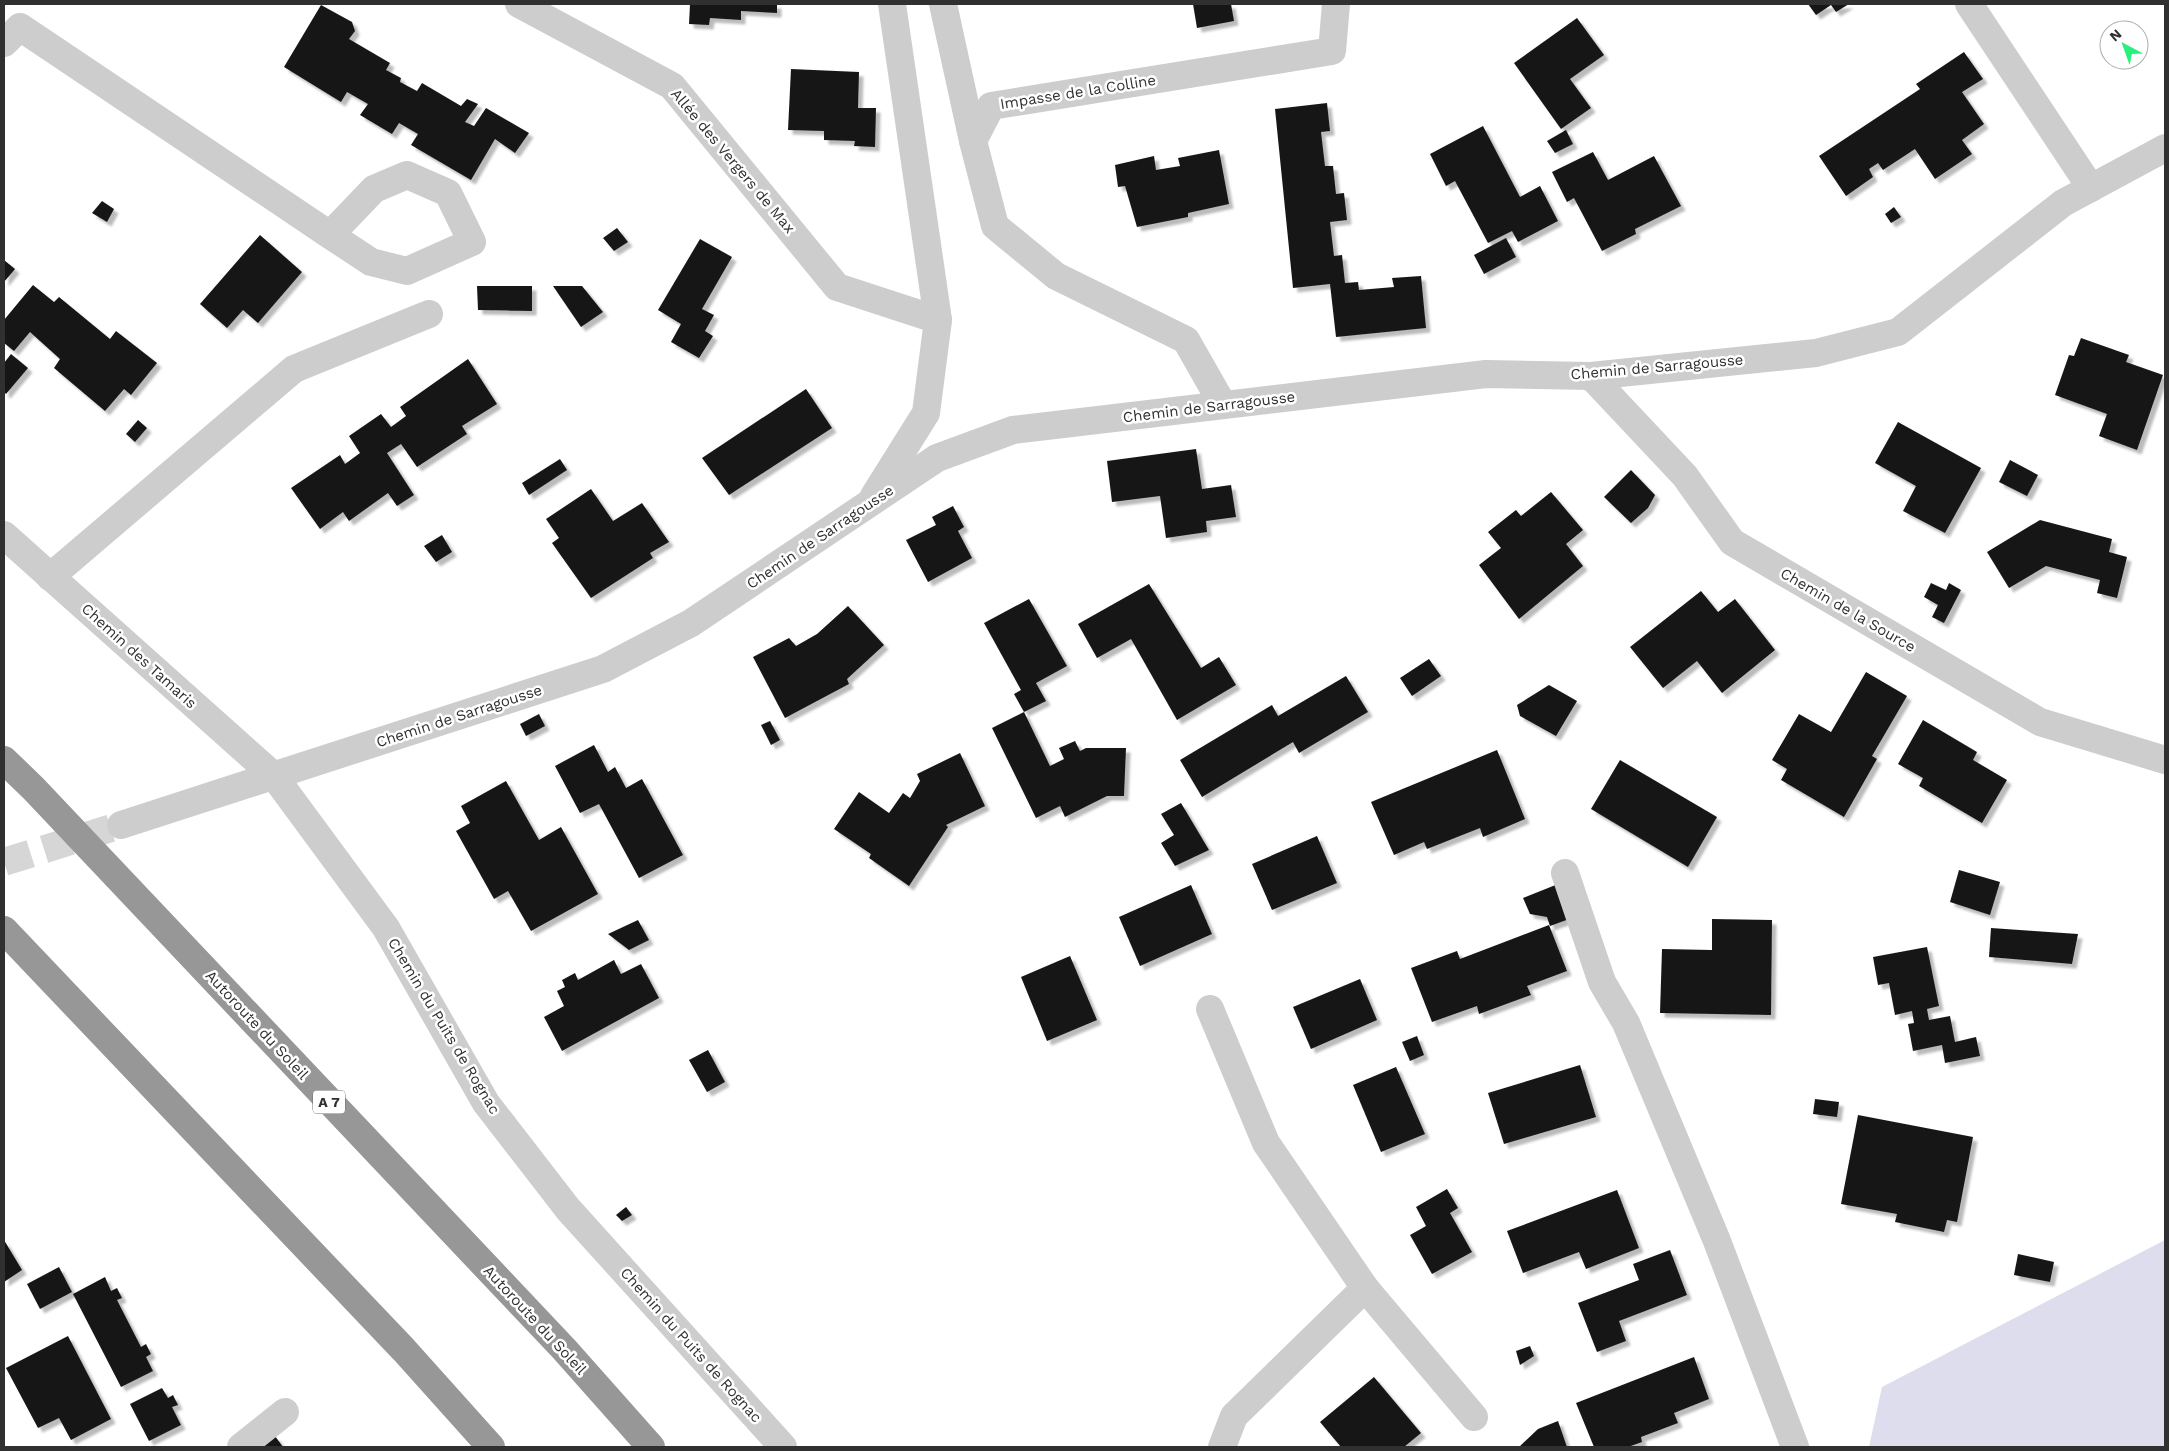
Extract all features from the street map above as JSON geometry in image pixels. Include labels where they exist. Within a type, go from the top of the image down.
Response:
[{"type":"highway","name":"Autoroute du Soleil","points":[[4,760],[34,789],[564,1350],[650,1447]]},
{"type":"highway","points":[[4,930],[404,1350],[490,1447]]},
{"type":"street","name":"Allée des Vergers de Max","points":[[518,4],[672,86],[837,287],[938,320]]},
{"type":"street","points":[[870,504],[926,413],[938,320],[892,4]]},
{"type":"street","points":[[943,4],[973,141],[996,226],[1056,276],[1186,340],[1223,405]]},
{"type":"street","name":"Impasse de la Colline","points":[[973,141],[991,106],[1332,51],[1336,4]]},
{"type":"street","points":[[1968,4],[2091,188]]},
{"type":"street","points":[[4,43],[20,27],[330,235],[372,262],[407,271],[472,242],[448,193],[406,175],[374,189],[330,235]]},
{"type":"street","name":"Chemin de Sarragousse","points":[[121,825],[604,669],[691,623],[937,458],[1013,430],[1486,374],[1591,376],[1816,352],[1898,332],[2063,203],[2165,148]]},
{"type":"street","points":[[50,577],[294,369],[429,314]]},
{"type":"street","name":"Chemin de la Source","points":[[1591,376],[1685,476],[1732,542],[2040,722],[2165,760]]},
{"type":"street","name":"Chemin des Tamaris","points":[[4,535],[274,776]]},
{"type":"street","name":"Chemin du Puits de Rognac","points":[[274,776],[386,928],[486,1103],[568,1209],[783,1447]]},
{"type":"street","points":[[1565,873],[1602,982],[1626,1023],[1709,1223],[1795,1447]]},
{"type":"street","points":[[1210,1009],[1266,1143],[1365,1288],[1474,1417]]},
{"type":"street","points":[[1222,1447],[1234,1416],[1365,1288]]},
{"type":"street","points":[[241,1447],[285,1412]]},
{"type":"shaded area","points":[[2165,1240],[2165,1447],[1869,1447],[1882,1387]]},
{"type":"building","points":[[690,4],[777,4],[777,13],[741,11],[741,20],[710,18],[709,25],[689,24]]},
{"type":"building","points":[[1193,4],[1231,4],[1234,21],[1197,28]]},
{"type":"building","points":[[1808,4],[1849,4],[1836,12],[1831,5],[1816,15]]},
{"type":"building","points":[[321,5],[352,22],[355,31],[349,39],[390,63],[386,70],[401,78],[400,82],[417,91],[422,83],[461,106],[467,99],[478,104],[465,122],[474,126],[486,108],[529,133],[515,153],[495,139],[471,180],[411,145],[418,134],[399,123],[392,134],[360,115],[368,104],[347,92],[341,102],[284,67]]},
{"type":"building","points":[[1577,18],[1604,55],[1570,79],[1591,108],[1561,129],[1514,63]]},
{"type":"building","points":[[1964,52],[1983,79],[1962,92],[1984,124],[1962,140],[1972,154],[1935,179],[1915,149],[1883,170],[1878,163],[1869,169],[1873,177],[1846,196],[1819,156],[1920,89],[1916,84]]},
{"type":"building","points":[[791,69],[859,72],[858,108],[876,108],[875,147],[854,146],[855,141],[824,140],[824,131],[788,130]]},
{"type":"building","points":[[1327,103],[1330,131],[1321,132],[1325,166],[1333,166],[1336,194],[1344,193],[1347,220],[1330,222],[1334,256],[1342,255],[1345,283],[1358,282],[1359,290],[1394,287],[1392,278],[1421,276],[1426,328],[1336,337],[1330,284],[1293,288],[1275,109]]},
{"type":"building","points":[[1483,126],[1520,197],[1540,186],[1558,221],[1518,242],[1512,231],[1488,243],[1455,181],[1446,186],[1430,154]]},
{"type":"building","points":[[1566,130],[1573,144],[1555,153],[1547,141]]},
{"type":"building","points":[[1219,150],[1229,204],[1188,213],[1188,217],[1137,227],[1125,186],[1118,187],[1115,165],[1154,156],[1156,170],[1180,166],[1178,158]]},
{"type":"building","points":[[1593,152],[1608,180],[1654,156],[1681,206],[1635,229],[1636,234],[1602,251],[1574,198],[1567,202],[1552,172]]},
{"type":"building","points":[[102,201],[114,209],[107,222],[92,213]]},
{"type":"building","points":[[1894,207],[1901,217],[1891,223],[1885,214]]},
{"type":"building","points":[[617,228],[628,242],[614,251],[603,238]]},
{"type":"building","points":[[260,235],[302,272],[258,323],[243,310],[227,328],[200,304]]},
{"type":"building","points":[[1506,238],[1516,257],[1484,274],[1474,255]]},
{"type":"building","points":[[700,239],[732,257],[702,309],[714,315],[705,331],[713,336],[699,358],[671,342],[681,324],[658,310]]},
{"type":"building","points":[[4,260],[15,269],[4,282]]},
{"type":"building","points":[[33,285],[54,302],[59,297],[110,339],[116,331],[157,363],[131,395],[124,389],[105,411],[54,368],[60,359],[30,332],[14,351],[4,343],[4,320]]},
{"type":"building","points":[[477,286],[532,286],[532,311],[478,310]]},
{"type":"building","points":[[553,286],[582,286],[603,312],[581,327]]},
{"type":"building","points":[[2081,338],[2129,355],[2126,362],[2163,375],[2137,450],[2099,436],[2107,414],[2055,395],[2069,355],[2074,356]]},
{"type":"building","points":[[11,354],[28,368],[6,394],[4,392],[4,363]]},
{"type":"building","points":[[468,359],[497,404],[462,426],[467,434],[417,467],[401,444],[387,453],[414,495],[397,506],[388,493],[349,521],[343,512],[320,529],[291,488],[340,455],[345,464],[360,453],[349,436],[381,414],[391,427],[406,416],[400,407]]},
{"type":"building","points":[[806,389],[832,428],[729,495],[702,458]]},
{"type":"building","points":[[138,420],[147,428],[135,442],[126,434]]},
{"type":"building","points":[[1898,422],[1981,468],[1945,533],[1903,511],[1916,486],[1875,463]]},
{"type":"building","points":[[1196,449],[1202,489],[1231,485],[1236,517],[1206,521],[1207,532],[1166,538],[1160,496],[1112,502],[1107,461]]},
{"type":"building","points":[[560,459],[567,470],[529,495],[522,483]]},
{"type":"building","points":[[2010,460],[2038,475],[2027,496],[1999,482]]},
{"type":"building","points":[[1631,470],[1655,495],[1648,508],[1631,523],[1604,497]]},
{"type":"building","points":[[591,489],[613,521],[642,503],[669,542],[650,553],[653,558],[591,598],[552,543],[559,538],[546,519]]},
{"type":"building","points":[[1551,492],[1583,530],[1566,544],[1583,566],[1519,619],[1479,565],[1501,548],[1488,532],[1516,510],[1521,516]]},
{"type":"building","points":[[953,506],[964,527],[958,531],[972,558],[928,582],[906,540],[936,525],[932,517]]},
{"type":"building","points":[[2040,520],[2112,539],[2109,552],[2127,557],[2117,598],[2097,593],[2100,580],[2046,566],[2009,588],[1987,552]]},
{"type":"building","points":[[442,535],[452,552],[436,562],[424,546]]},
{"type":"building","points":[[1931,583],[1946,590],[1949,583],[1961,590],[1944,623],[1932,617],[1938,605],[1924,597]]},
{"type":"building","points":[[1149,584],[1201,668],[1219,657],[1236,685],[1177,720],[1131,639],[1097,658],[1078,624]]},
{"type":"building","points":[[1701,591],[1718,612],[1735,599],[1775,650],[1722,693],[1697,661],[1663,688],[1630,647]]},
{"type":"building","points":[[1029,599],[1067,666],[1036,683],[1046,701],[1024,712],[1014,694],[1021,690],[984,623]]},
{"type":"building","points":[[848,606],[884,645],[847,679],[849,684],[785,718],[753,657],[789,638],[796,646],[817,634]]},
{"type":"building","points":[[1429,659],[1441,676],[1412,696],[1400,678]]},
{"type":"building","points":[[1866,672],[1907,696],[1872,756],[1877,759],[1844,817],[1781,780],[1787,769],[1772,760],[1799,714],[1831,732]]},
{"type":"building","points":[[1346,676],[1368,712],[1299,753],[1293,742],[1202,797],[1180,760],[1272,705],[1278,716]]},
{"type":"building","points":[[1549,685],[1577,701],[1556,736],[1520,716],[1517,705]]},
{"type":"building","points":[[1024,712],[1050,766],[1064,759],[1059,748],[1075,741],[1080,751],[1086,748],[1126,748],[1124,796],[1107,796],[1065,817],[1060,806],[1036,818],[992,728]]},
{"type":"building","points":[[539,714],[545,726],[526,736],[520,724]]},
{"type":"building","points":[[1923,720],[1977,752],[1973,760],[2007,780],[1982,823],[1919,786],[1923,778],[1898,764]]},
{"type":"building","points":[[770,721],[780,740],[771,745],[761,725]]},
{"type":"building","points":[[594,745],[608,772],[615,767],[626,788],[642,779],[683,855],[639,878],[599,804],[580,813],[555,766]]},
{"type":"building","points":[[1497,750],[1525,819],[1483,837],[1480,828],[1427,849],[1424,842],[1394,855],[1371,802]]},
{"type":"building","points":[[960,753],[985,806],[946,825],[948,827],[909,886],[869,858],[871,854],[834,829],[859,792],[889,813],[903,793],[910,798],[920,781],[917,774]]},
{"type":"building","points":[[1620,760],[1717,817],[1688,867],[1591,809]]},
{"type":"building","points":[[506,781],[539,840],[561,827],[598,894],[531,931],[508,891],[494,899],[456,831],[470,823],[461,806]]},
{"type":"building","points":[[1181,803],[1209,850],[1175,866],[1161,843],[1174,835],[1161,814]]},
{"type":"building","points":[[1317,836],[1337,883],[1272,910],[1252,864]]},
{"type":"building","points":[[1959,870],[2000,882],[1990,915],[1950,902]]},
{"type":"building","points":[[1558,884],[1572,918],[1550,926],[1547,917],[1530,914],[1523,898]]},
{"type":"building","points":[[1191,885],[1212,934],[1140,966],[1119,917]]},
{"type":"building","points":[[1712,919],[1772,920],[1771,1015],[1660,1013],[1662,949],[1712,950]]},
{"type":"building","points":[[638,920],[649,940],[629,950],[608,934]]},
{"type":"building","points":[[1549,925],[1567,971],[1527,986],[1531,995],[1479,1014],[1477,1006],[1432,1022],[1411,968],[1457,951],[1460,959]]},
{"type":"building","points":[[1991,928],[2078,934],[2072,964],[1989,957]]},
{"type":"building","points":[[1927,947],[1939,1006],[1927,1009],[1929,1020],[1950,1016],[1955,1042],[1976,1037],[1980,1056],[1945,1063],[1942,1045],[1913,1051],[1908,1024],[1914,1023],[1912,1011],[1895,1015],[1889,983],[1878,985],[1873,957]]},
{"type":"building","points":[[1070,956],[1097,1020],[1047,1041],[1021,977]]},
{"type":"building","points":[[614,960],[621,974],[641,964],[659,998],[562,1051],[544,1017],[564,1006],[557,991],[565,987],[562,980],[575,973],[578,980]]},
{"type":"building","points":[[1360,979],[1377,1020],[1311,1049],[1293,1007]]},
{"type":"building","points":[[1417,1036],[1424,1055],[1410,1061],[1402,1042]]},
{"type":"building","points":[[708,1050],[725,1082],[707,1092],[689,1060]]},
{"type":"building","points":[[1580,1065],[1596,1117],[1504,1144],[1488,1093]]},
{"type":"building","points":[[1396,1067],[1425,1134],[1381,1152],[1353,1085]]},
{"type":"building","points":[[1815,1099],[1839,1102],[1837,1117],[1813,1114]]},
{"type":"building","points":[[1858,1115],[1973,1137],[1957,1222],[1947,1220],[1944,1232],[1895,1222],[1897,1214],[1841,1204]]},
{"type":"building","points":[[1447,1189],[1458,1208],[1450,1213],[1472,1252],[1432,1274],[1410,1235],[1426,1226],[1416,1207]]},
{"type":"building","points":[[1617,1190],[1639,1248],[1586,1269],[1579,1252],[1523,1273],[1507,1231]]},
{"type":"building","points":[[626,1207],[632,1215],[622,1221],[616,1215]]},
{"type":"building","points":[[4,1240],[22,1270],[4,1282]]},
{"type":"building","points":[[1670,1250],[1687,1295],[1619,1321],[1626,1341],[1597,1352],[1578,1303],[1639,1280],[1633,1264]]},
{"type":"building","points":[[2018,1254],[2054,1262],[2050,1282],[2014,1275]]},
{"type":"building","points":[[59,1267],[72,1292],[40,1309],[27,1284]]},
{"type":"building","points":[[105,1277],[111,1291],[117,1288],[122,1298],[117,1300],[141,1347],[146,1344],[151,1354],[146,1357],[153,1371],[121,1387],[73,1294]]},
{"type":"building","points":[[68,1336],[111,1419],[71,1440],[59,1418],[38,1428],[6,1368]]},
{"type":"building","points":[[1530,1346],[1534,1356],[1520,1365],[1516,1351]]},
{"type":"building","points":[[1694,1357],[1709,1399],[1674,1413],[1678,1423],[1641,1437],[1642,1442],[1628,1447],[1594,1447],[1576,1403]]},
{"type":"building","points":[[1374,1377],[1421,1433],[1404,1447],[1341,1447],[1320,1422]]},
{"type":"building","points":[[162,1388],[168,1398],[173,1395],[178,1405],[172,1407],[181,1425],[149,1441],[130,1404]]},
{"type":"building","points":[[1558,1421],[1567,1447],[1519,1447],[1538,1429]]},
{"type":"building","points":[[275,1436],[283,1447],[259,1447]]},
{"type":"tunnel","points":[[4,862],[121,825]]}]
